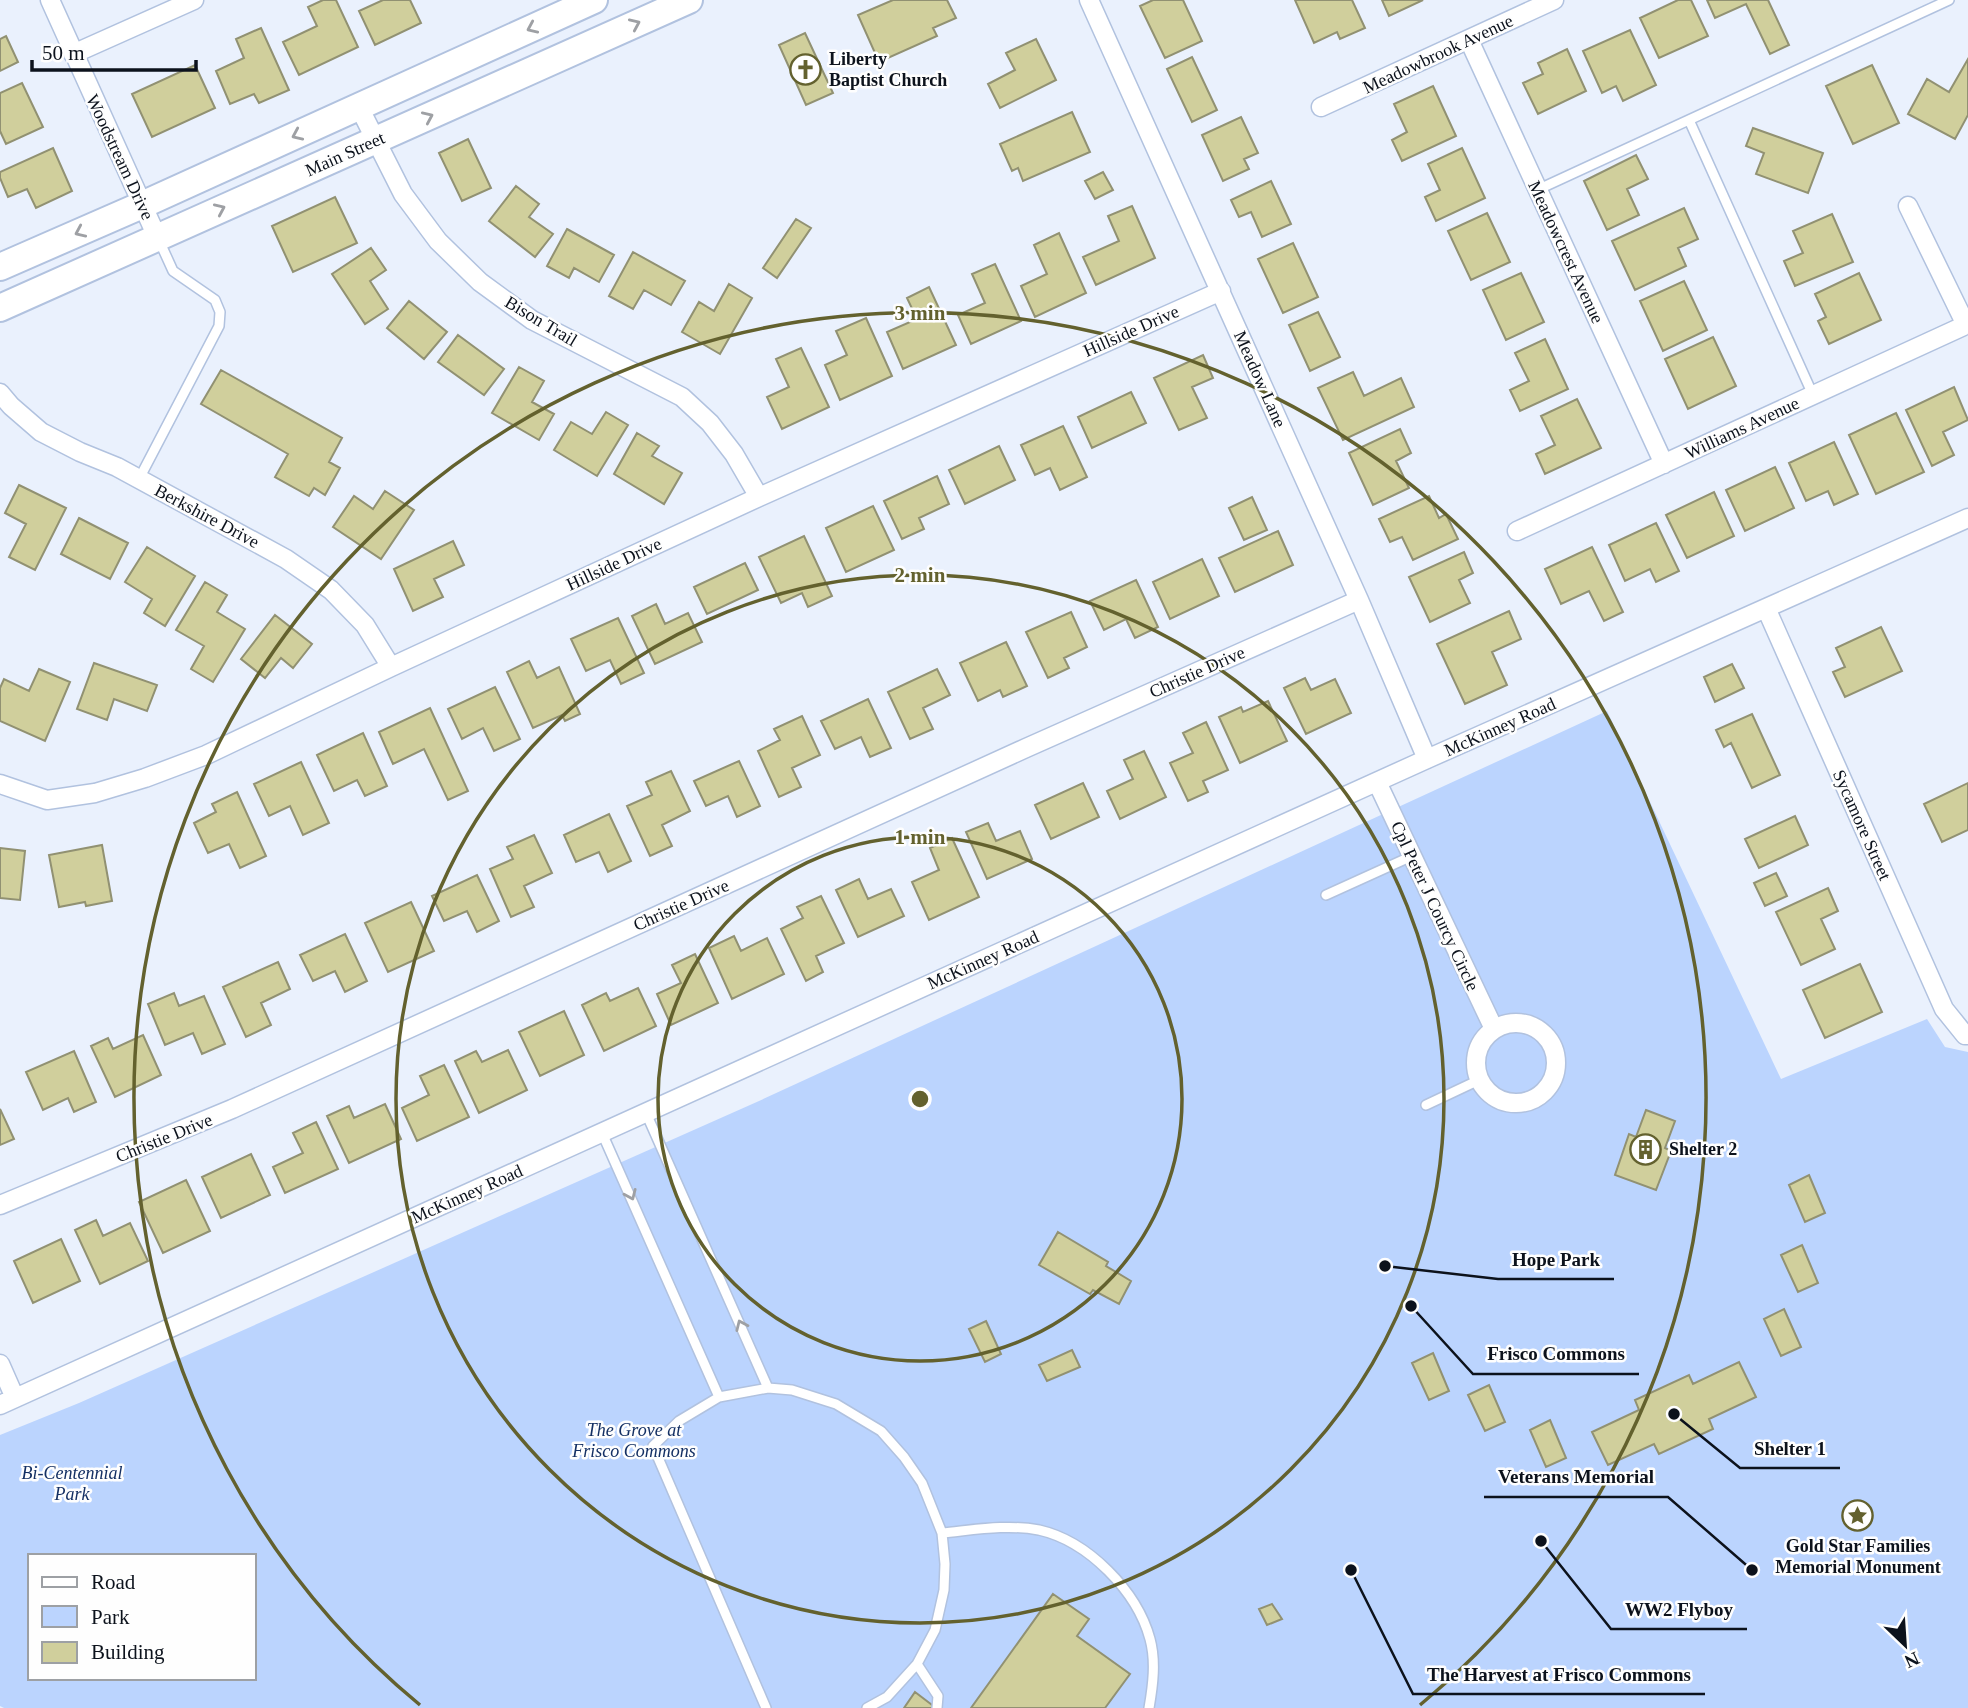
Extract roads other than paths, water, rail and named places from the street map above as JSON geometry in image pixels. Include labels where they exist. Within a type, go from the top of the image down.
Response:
[{"type":"main road","points":[[0,267],[594,0]]},
{"type":"main road","name":"Main Street","points":[[0,308],[689,0]]},
{"type":"street","name":"Woodstream Drive","points":[[50,0],[157,237]]},
{"type":"street","points":[[73,54],[194,0]]},
{"type":"street","name":"Meadow Lane","points":[[1088,0],[1359,600],[1427,760]]},
{"type":"street","name":"Meadowbrook Avenue","points":[[1321,107],[1553,0]]},
{"type":"street","name":"Meadowcrest Avenue","points":[[1469,40],[1664,464]]},
{"type":"street","name":"Bison Trail","points":[[359,107],[403,194],[438,241],[480,282],[532,320],[682,397],[710,423],[734,454],[759,497]]},
{"type":"street","points":[[1908,206],[1967,325]]},
{"type":"street","name":"Hillside Drive","points":[[0,784],[47,800],[95,793],[206,755],[759,497],[1221,291]]},
{"type":"street","name":"Williams Avenue","points":[[1517,531],[1967,325]]},
{"type":"street","name":"Berkshire Drive","points":[[0,393],[41,432],[139,479],[286,559],[331,590],[365,625],[391,667]]},
{"type":"street","name":"McKinney Road","points":[[7,1401],[1377,782],[1968,519]]},
{"type":"street","name":"Christie Drive","points":[[0,1205],[232,1109],[1026,748],[1359,600]]},
{"type":"street","name":"Sycamore Street","points":[[1766,608],[1944,1009],[1965,1035],[1968,1035]]},
{"type":"street","name":"Cpl Peter J Courcy Circle","points":[[1377,782],[1494,1029]]},
{"type":"street","points":[[1523,1023],[1541,1032],[1553,1048],[1556,1068],[1553,1078],[1549,1087],[1533,1100],[1513,1104],[1494,1097],[1479,1080],[1476,1053],[1480,1044],[1494,1029],[1523,1023]]},
{"type":"street","points":[[0,1364],[7,1401]]},
{"type":"lane","points":[[1537,190],[1949,0]]},
{"type":"lane","points":[[1689,120],[1813,395]]},
{"type":"lane","points":[[139,479],[219,326],[220,312],[215,300],[173,271],[157,237]]},
{"type":"lane","points":[[1326,895],[1412,856]]},
{"type":"lane","points":[[1426,1105],[1479,1080]]},
{"type":"lane","points":[[646,1113],[768,1388]]},
{"type":"lane","points":[[602,1133],[719,1397]]},
{"type":"lane","points":[[766,1708],[653,1446],[679,1421],[719,1397],[768,1388],[792,1390],[836,1404],[881,1431],[922,1483],[942,1534],[944,1590],[935,1630],[917,1664],[887,1697],[867,1708]]},
{"type":"lane","points":[[942,1534],[1014,1527],[1041,1531],[1075,1545],[1102,1564],[1140,1612],[1151,1640],[1154,1680],[1149,1708]]},
{"type":"lane","points":[[917,1664],[938,1696],[937,1708]]},
{"type":"place","name":"Liberty Baptist Church","points":[[806,69]]},
{"type":"place","name":"Shelter 2","points":[[1646,1149]]},
{"type":"place","name":"Hope Park","points":[[1385,1266]]},
{"type":"place","name":"Frisco Commons","points":[[1411,1306]]},
{"type":"place","name":"Shelter 1","points":[[1674,1414]]},
{"type":"place","name":"Gold Star Families Memorial Monument","points":[[1858,1515]]},
{"type":"place","name":"WW2 Flyboy","points":[[1541,1541]]},
{"type":"place","name":"The Harvest at Frisco Commons","points":[[1351,1570]]},
{"type":"place","name":"Veterans Memorial","points":[[1752,1570]]},
{"type":"park label","name":"The Grove at Frisco Commons","points":[[634,1440]]},
{"type":"park label","name":"Bi-Centennial Park","points":[[72,1483]]}]
